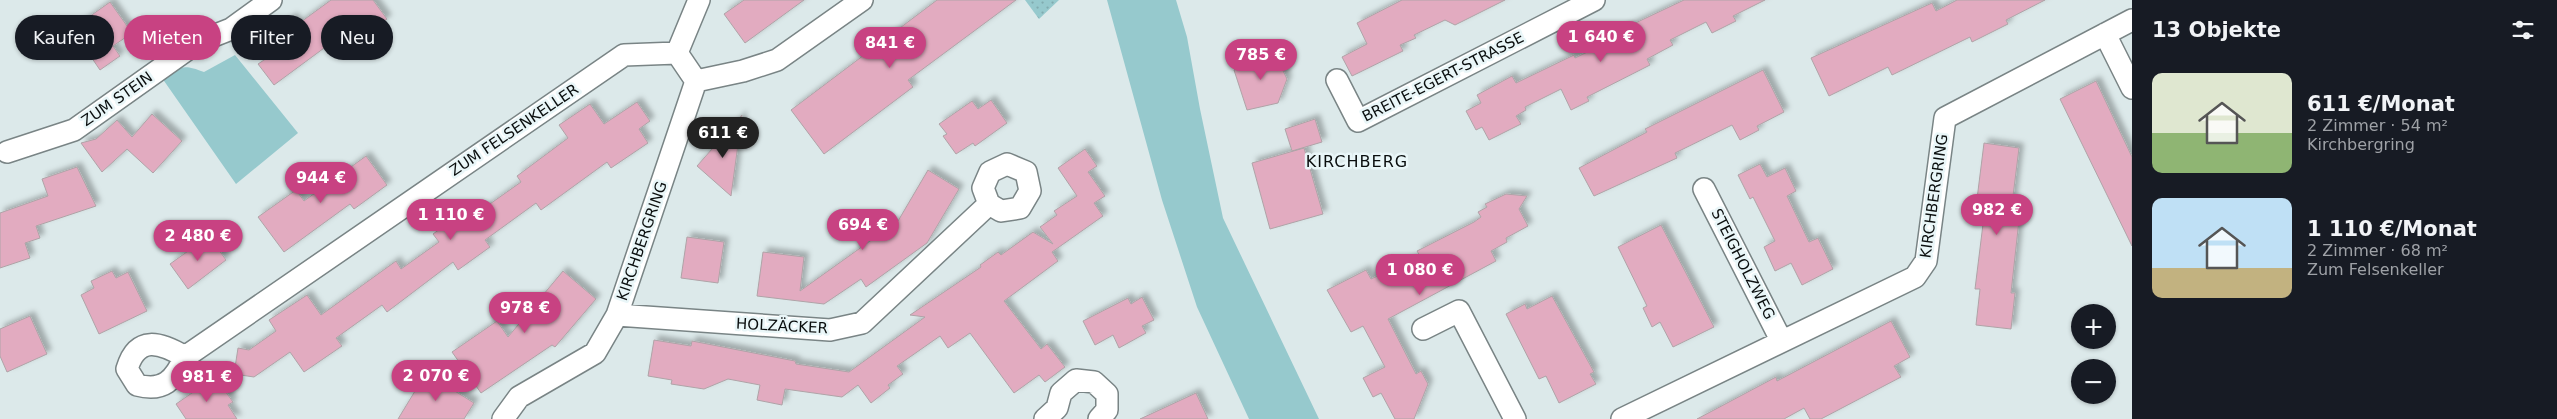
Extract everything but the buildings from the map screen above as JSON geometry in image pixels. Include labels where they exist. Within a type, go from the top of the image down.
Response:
[{"type":"street","name":"ZUM STEIN","points":[[7,152],[74,130],[198,42],[231,29],[271,0]]},
{"type":"street","points":[[699,0],[677,53],[696,80],[743,71],[777,60],[862,0]]},
{"type":"street","name":"BREITE-EGERT-STRASSE","points":[[1337,80],[1358,122],[1594,0]]},
{"type":"street","name":"KIRCHBERGRING","points":[[1622,419],[1915,277],[1926,261],[1945,118],[2132,20]]},
{"type":"street","points":[[2105,34],[2132,88]]},
{"type":"street","name":"ZUM FELSENKELLER","points":[[185,357],[624,55],[677,53]]},
{"type":"street","name":"KIRCHBERGRING","points":[[503,419],[519,398],[595,353],[617,315],[696,80]]},
{"type":"street","name":"STEIGHOLZWEG","points":[[1704,189],[1782,340]]},
{"type":"street","name":"HOLZÄCKER","points":[[617,315],[830,330],[862,323],[990,204]]},
{"type":"street","points":[[1423,329],[1459,311],[1515,419]]},
{"type":"street","points":[[1056,416],[1061,393],[1076,380],[1094,382],[1107,394],[1107,410],[1099,419]]},
{"type":"shaded area","points":[[1025,0],[1059,0],[1039,19]]},
{"type":"shaded area","points":[[1107,0],[1176,0],[1187,37],[1223,218],[1319,419],[1249,419],[1197,307],[1162,200]]},
{"type":"shaded area","points":[[231,57],[231,60],[239,60],[298,133],[236,184],[162,78],[178,69],[186,67],[204,72]]},
{"type":"district","name":"KIRCHBERG","points":[[1357,161]]}]
